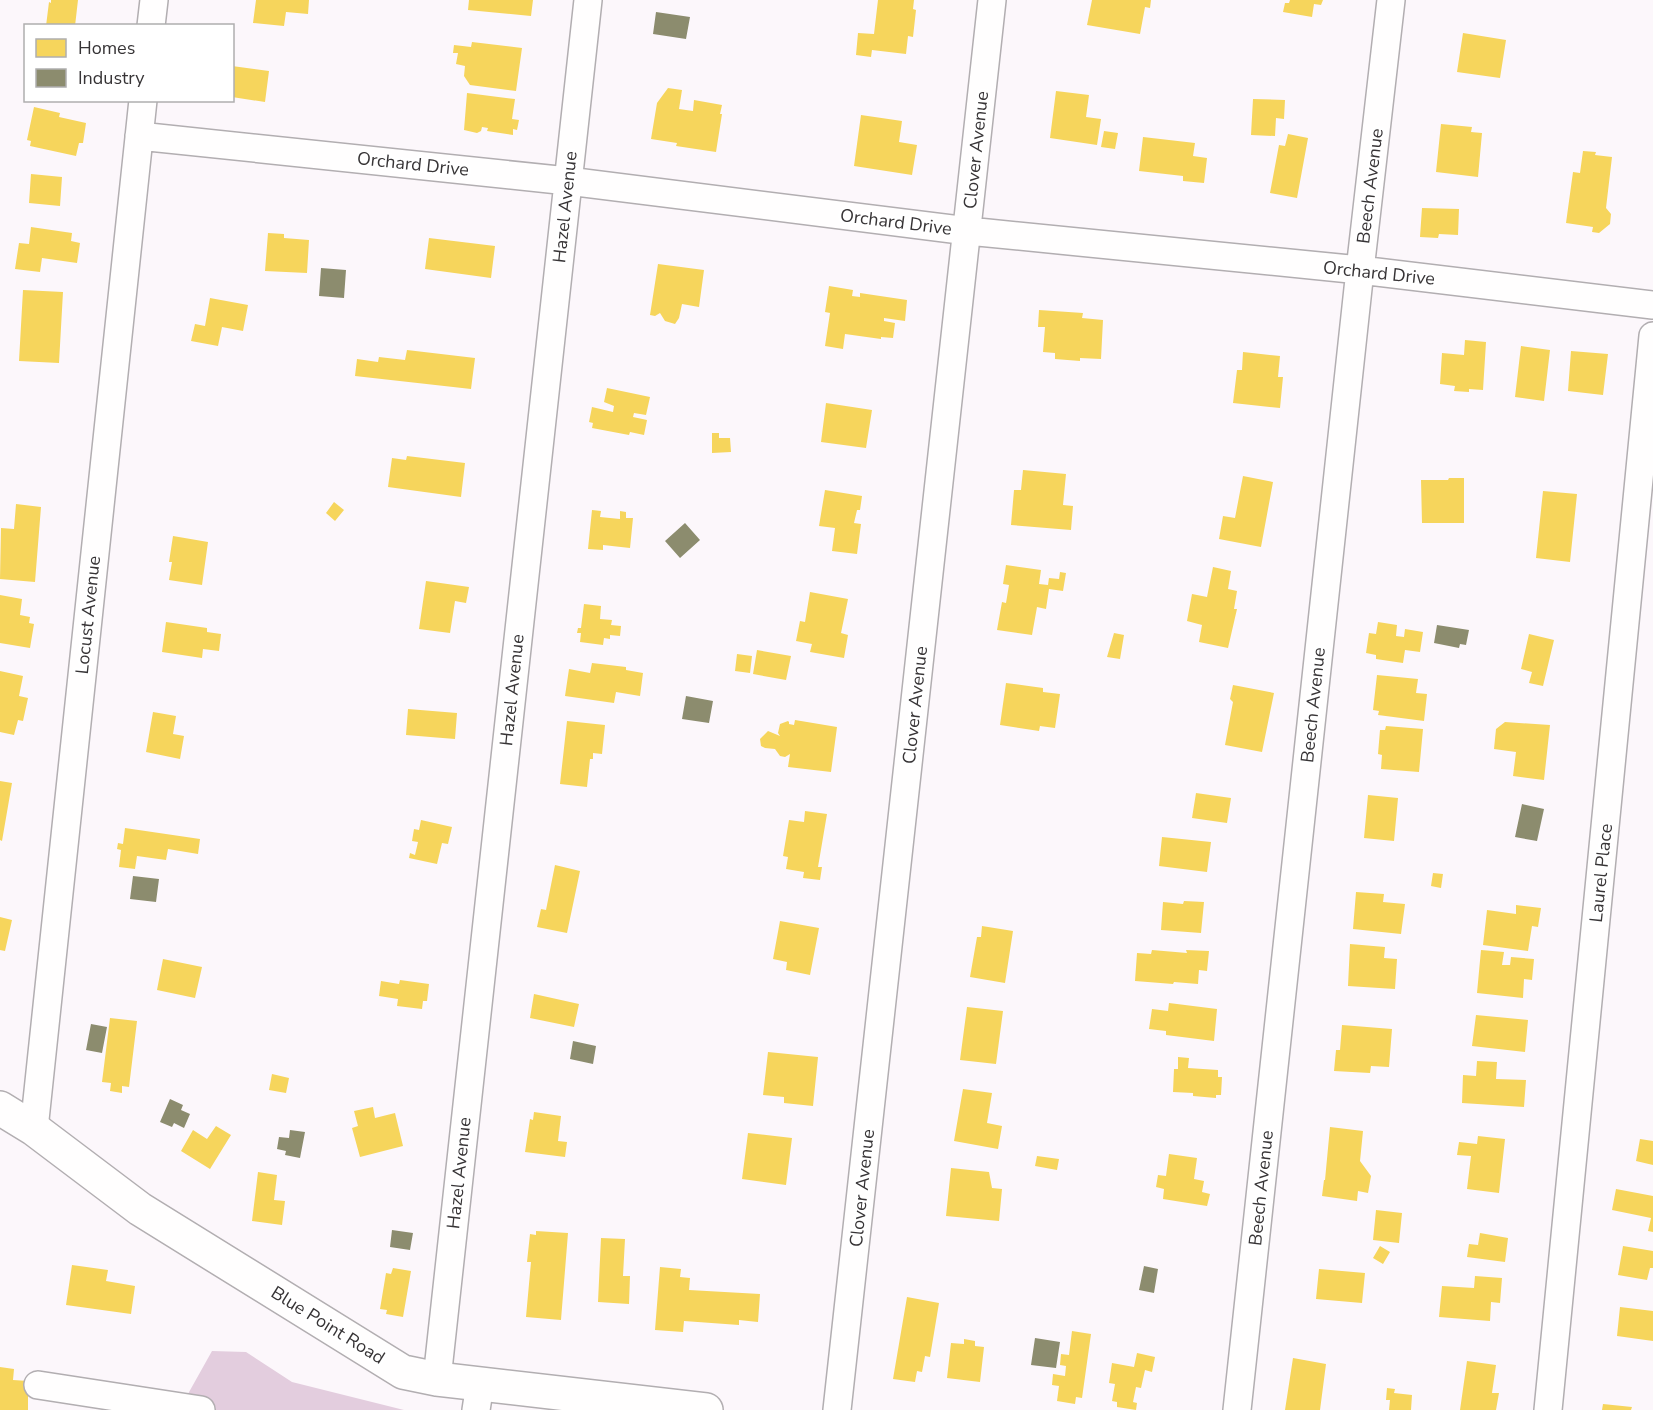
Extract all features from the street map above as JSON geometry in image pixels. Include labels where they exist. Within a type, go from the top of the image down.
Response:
[{"type":"street","points":[[151,24],[154,0]]},
{"type":"street","name":"Hazel Avenue","points":[[437,1379],[588,0]]},
{"type":"street","name":"Clover Avenue","points":[[837,1410],[992,0]]},
{"type":"street","name":"Beech Avenue","points":[[1237,1410],[1391,0]]},
{"type":"street","name":"Locust Avenue","points":[[34,1129],[142,102]]},
{"type":"street","name":"Orchard Drive","points":[[139,135],[568,181],[968,231],[1360,270],[1653,305]]},
{"type":"street","name":"Laurel Place","points":[[1548,1410],[1653,336]]},
{"type":"street","name":"Blue Point Road","points":[[0,1108],[34,1129],[140,1209],[403,1372],[437,1379],[478,1397],[706,1410]]},
{"type":"street","points":[[38,1385],[201,1410]]},
{"type":"shaded area","points":[[212,1351],[246,1352],[292,1382],[404,1410],[179,1410]]},
{"type":"building: Homes","points":[[51,0],[78,0],[75,24],[46,24],[49,2],[51,3]]},
{"type":"building: Homes","points":[[256,0],[309,0],[308,14],[286,12],[284,26],[253,23]]},
{"type":"building: Homes","points":[[469,0],[533,0],[531,16],[468,10]]},
{"type":"building: Homes","points":[[878,0],[914,0],[913,9],[916,10],[913,37],[908,36],[906,54],[872,50],[871,57],[856,55],[858,33],[874,34]]},
{"type":"building: Homes","points":[[1092,0],[1151,0],[1150,8],[1145,7],[1140,34],[1087,25]]},
{"type":"building: Homes","points":[[1290,0],[1323,0],[1321,5],[1314,4],[1312,17],[1283,12],[1285,3],[1289,3]]},
{"type":"building: Homes","points":[[1463,33],[1506,40],[1500,78],[1457,72]]},
{"type":"building: Homes","points":[[472,42],[522,48],[516,91],[470,85],[464,76],[465,66],[456,64],[458,53],[453,53],[454,45],[471,47]]},
{"type":"building: Homes","points":[[234,66],[269,71],[265,102],[234,97]]},
{"type":"building: Homes","points":[[668,88],[682,90],[679,109],[693,111],[694,100],[722,105],[716,152],[676,146],[677,143],[651,139],[657,103]]},
{"type":"building: Homes","points":[[1056,91],[1089,95],[1086,117],[1101,119],[1097,145],[1050,138]]},
{"type":"building: Homes","points":[[467,93],[515,99],[512,119],[519,120],[517,130],[513,129],[513,135],[487,131],[488,128],[482,127],[477,133],[464,130]]},
{"type":"building: Homes","points":[[1253,99],[1285,100],[1284,119],[1276,118],[1275,136],[1251,135]]},
{"type":"building: Homes","points":[[34,107],[60,113],[59,117],[86,123],[83,143],[79,143],[76,156],[30,146],[31,141],[27,140]]},
{"type":"building: Homes","points":[[861,115],[902,121],[899,142],[917,145],[912,175],[854,166]]},
{"type":"building: Homes","points":[[1441,124],[1472,127],[1471,132],[1482,133],[1478,177],[1436,172]]},
{"type":"building: Homes","points":[[1104,131],[1118,133],[1115,149],[1101,147]]},
{"type":"building: Homes","points":[[1288,134],[1308,138],[1297,198],[1270,193],[1279,145],[1285,146]]},
{"type":"building: Homes","points":[[1143,137],[1195,143],[1193,156],[1207,158],[1204,183],[1183,181],[1183,176],[1139,171]]},
{"type":"building: Homes","points":[[1583,151],[1612,157],[1606,208],[1611,214],[1610,224],[1599,233],[1592,232],[1593,227],[1566,223],[1573,172],[1580,173]]},
{"type":"building: Homes","points":[[31,174],[62,177],[60,206],[29,203]]},
{"type":"building: Homes","points":[[1422,208],[1459,209],[1458,235],[1439,234],[1438,238],[1420,237]]},
{"type":"building: Homes","points":[[31,227],[72,233],[71,241],[80,243],[77,263],[42,258],[40,272],[15,269],[19,243],[29,244]]},
{"type":"building: Homes","points":[[268,233],[284,234],[284,238],[309,240],[307,273],[265,271]]},
{"type":"building: Homes","points":[[429,238],[495,246],[491,278],[425,269]]},
{"type":"building: Homes","points":[[658,264],[704,270],[699,307],[682,304],[675,324],[665,321],[660,313],[655,316],[650,315]]},
{"type":"building: Homes","points":[[829,286],[853,290],[852,296],[860,297],[860,293],[907,300],[905,321],[884,318],[884,321],[895,323],[893,338],[881,337],[881,339],[845,334],[843,349],[825,346],[830,313],[825,312]]},
{"type":"building: Homes","points":[[23,290],[63,292],[59,363],[19,361]]},
{"type":"building: Homes","points":[[210,298],[248,305],[243,331],[222,327],[218,346],[191,341],[195,324],[205,326]]},
{"type":"building: Homes","points":[[1039,310],[1083,313],[1082,318],[1103,320],[1101,359],[1080,358],[1080,361],[1055,359],[1055,353],[1043,352],[1045,327],[1038,327]]},
{"type":"building: Homes","points":[[1465,340],[1486,342],[1483,390],[1454,391],[1455,386],[1440,384],[1442,353],[1464,355]]},
{"type":"building: Homes","points":[[1521,346],[1550,350],[1544,401],[1515,397]]},
{"type":"building: Homes","points":[[407,350],[475,358],[471,389],[355,376],[357,359],[378,362],[379,357],[405,360]]},
{"type":"building: Homes","points":[[1571,351],[1608,354],[1603,395],[1568,391]]},
{"type":"building: Homes","points":[[1243,352],[1280,356],[1278,377],[1283,377],[1280,408],[1233,403],[1237,370],[1242,370]]},
{"type":"building: Homes","points":[[607,388],[650,397],[646,415],[634,413],[633,417],[647,420],[644,435],[630,432],[629,435],[592,428],[593,423],[589,422],[592,407],[613,412],[614,406],[604,402]]},
{"type":"building: Homes","points":[[826,403],[872,410],[866,448],[821,442]]},
{"type":"building: Homes","points":[[712,433],[719,433],[719,438],[730,438],[731,452],[712,453]]},
{"type":"building: Homes","points":[[407,456],[465,463],[461,497],[388,487],[392,458],[406,460]]},
{"type":"building: Homes","points":[[1023,470],[1066,474],[1063,505],[1073,506],[1071,530],[1011,525],[1014,490],[1021,490]]},
{"type":"building: Homes","points":[[1243,476],[1273,482],[1261,547],[1219,539],[1223,516],[1235,518]]},
{"type":"building: Homes","points":[[1449,478],[1464,478],[1464,523],[1422,523],[1421,480],[1448,480]]},
{"type":"building: Homes","points":[[825,490],[862,496],[860,510],[857,510],[854,523],[861,524],[857,554],[832,551],[835,528],[819,526]]},
{"type":"building: Homes","points":[[1543,491],[1577,494],[1570,562],[1536,558]]},
{"type":"building: Homes","points":[[334,502],[344,510],[335,521],[326,513]]},
{"type":"building: Homes","points":[[16,504],[41,507],[35,582],[0,579],[1,528],[14,529]]},
{"type":"building: Homes","points":[[592,510],[601,511],[600,517],[620,519],[620,511],[626,512],[626,518],[633,518],[630,548],[603,545],[603,550],[588,549]]},
{"type":"building: Homes","points":[[173,536],[208,542],[202,585],[169,580]]},
{"type":"building: Homes","points":[[1006,565],[1041,570],[1039,584],[1048,585],[1049,578],[1059,579],[1060,572],[1066,573],[1063,591],[1049,589],[1046,609],[1037,607],[1032,635],[997,630],[1002,602],[1006,603],[1009,585],[1003,584]]},
{"type":"building: Homes","points":[[1213,567],[1231,571],[1228,589],[1237,591],[1234,609],[1237,609],[1228,648],[1199,642],[1202,625],[1187,621],[1192,594],[1207,597]]},
{"type":"building: Homes","points":[[426,581],[469,587],[466,603],[455,601],[450,633],[419,629]]},
{"type":"building: Homes","points":[[810,592],[848,599],[841,633],[848,635],[844,658],[810,652],[812,644],[796,641],[800,621],[805,622]]},
{"type":"building: Homes","points":[[0,595],[22,599],[20,615],[30,617],[29,623],[34,624],[30,648],[0,643]]},
{"type":"building: Homes","points":[[584,604],[601,606],[600,619],[612,620],[611,625],[621,626],[620,636],[610,635],[610,639],[604,638],[603,645],[580,642],[581,633],[577,633],[578,628],[581,628]]},
{"type":"building: Homes","points":[[166,622],[207,628],[207,632],[221,634],[219,651],[203,649],[202,658],[162,652]]},
{"type":"building: Homes","points":[[1378,622],[1397,625],[1396,636],[1404,637],[1405,629],[1423,632],[1420,652],[1405,650],[1403,663],[1376,659],[1376,655],[1366,653],[1369,633],[1376,634]]},
{"type":"building: Homes","points":[[1114,633],[1124,635],[1120,659],[1107,657]]},
{"type":"building: Homes","points":[[1529,634],[1554,640],[1543,686],[1529,683],[1532,672],[1521,669]]},
{"type":"building: Homes","points":[[757,650],[791,656],[786,680],[753,674]]},
{"type":"building: Homes","points":[[737,654],[752,656],[750,673],[735,671]]},
{"type":"building: Homes","points":[[592,663],[626,667],[626,670],[643,673],[640,696],[616,692],[614,703],[565,696],[569,669],[590,673]]},
{"type":"building: Homes","points":[[0,671],[23,676],[19,696],[28,698],[23,721],[18,720],[14,735],[0,732]]},
{"type":"building: Homes","points":[[1377,675],[1418,679],[1416,693],[1427,694],[1424,721],[1378,715],[1379,711],[1373,710]]},
{"type":"building: Homes","points":[[1006,683],[1043,688],[1043,692],[1060,694],[1055,728],[1040,726],[1039,731],[1000,725]]},
{"type":"building: Homes","points":[[1233,685],[1274,693],[1262,752],[1225,745],[1233,702],[1230,699]]},
{"type":"building: Homes","points":[[408,709],[457,713],[455,739],[406,735]]},
{"type":"building: Homes","points":[[153,712],[176,716],[173,734],[184,736],[180,759],[146,752]]},
{"type":"building: Homes","points":[[795,720],[837,727],[831,772],[788,767],[790,754],[785,757],[780,756],[775,749],[761,746],[760,739],[768,731],[780,736],[778,733],[780,724],[788,721],[789,724],[794,725]]},
{"type":"building: Homes","points":[[567,721],[605,725],[602,754],[593,753],[593,759],[590,759],[587,787],[560,784]]},
{"type":"building: Homes","points":[[1505,722],[1550,725],[1544,780],[1513,776],[1516,752],[1494,749],[1496,729]]},
{"type":"building: Homes","points":[[1386,726],[1423,729],[1419,772],[1381,769],[1382,755],[1378,754],[1380,730],[1385,730]]},
{"type":"building: Homes","points":[[0,781],[12,783],[2,841],[0,840]]},
{"type":"building: Homes","points":[[1196,793],[1231,798],[1227,823],[1192,818]]},
{"type":"building: Homes","points":[[1368,795],[1398,798],[1394,841],[1364,838]]},
{"type":"building: Homes","points":[[805,811],[827,814],[818,867],[822,867],[820,880],[803,878],[804,872],[786,869],[788,857],[783,856],[789,820],[804,822]]},
{"type":"building: Homes","points":[[421,820],[452,827],[448,844],[442,843],[437,864],[409,858],[410,853],[415,855],[418,842],[412,841],[414,829],[419,830]]},
{"type":"building: Homes","points":[[125,828],[200,839],[198,854],[168,849],[166,860],[137,856],[135,869],[119,867],[121,850],[117,849],[118,843],[123,844]]},
{"type":"building: Homes","points":[[1162,837],[1211,842],[1207,872],[1159,866]]},
{"type":"building: Homes","points":[[555,865],[580,871],[567,933],[537,927],[541,909],[546,910]]},
{"type":"building: Homes","points":[[1433,873],[1443,874],[1441,888],[1431,886]]},
{"type":"building: Homes","points":[[1356,892],[1384,894],[1383,902],[1405,904],[1401,934],[1353,929]]},
{"type":"building: Homes","points":[[1184,901],[1204,902],[1201,933],[1161,930],[1163,902],[1183,904]]},
{"type":"building: Homes","points":[[1516,905],[1541,908],[1538,927],[1532,926],[1528,951],[1483,945],[1487,910],[1516,914]]},
{"type":"building: Homes","points":[[0,917],[12,920],[5,951],[0,950]]},
{"type":"building: Homes","points":[[780,921],[819,928],[810,975],[786,970],[787,962],[773,959]]},
{"type":"building: Homes","points":[[982,926],[1013,931],[1005,983],[970,977],[977,937],[981,937]]},
{"type":"building: Homes","points":[[1350,944],[1385,947],[1384,958],[1397,959],[1395,989],[1348,986]]},
{"type":"building: Homes","points":[[1152,950],[1187,953],[1186,950],[1209,951],[1207,971],[1199,970],[1198,984],[1135,981],[1137,953],[1151,954]]},
{"type":"building: Homes","points":[[1481,950],[1504,952],[1502,965],[1510,965],[1511,957],[1534,959],[1532,980],[1524,979],[1523,998],[1477,993]]},
{"type":"building: Homes","points":[[163,959],[202,967],[195,998],[157,990]]},
{"type":"building: Homes","points":[[400,980],[429,984],[427,1001],[423,1001],[422,1009],[397,1006],[398,999],[379,996],[381,981],[399,984]]},
{"type":"building: Homes","points":[[534,994],[579,1004],[574,1027],[530,1018]]},
{"type":"building: Homes","points":[[1169,1003],[1217,1009],[1214,1041],[1166,1035],[1166,1031],[1149,1029],[1152,1009],[1168,1011]]},
{"type":"building: Homes","points":[[967,1007],[1003,1011],[996,1064],[960,1060]]},
{"type":"building: Homes","points":[[1476,1015],[1528,1020],[1525,1052],[1472,1046]]},
{"type":"building: Homes","points":[[110,1018],[137,1021],[129,1087],[122,1086],[122,1093],[110,1091],[111,1083],[102,1082]]},
{"type":"building: Homes","points":[[1342,1025],[1392,1029],[1389,1067],[1371,1066],[1370,1073],[1334,1071],[1336,1050],[1340,1050]]},
{"type":"building: Homes","points":[[768,1052],[818,1057],[813,1106],[784,1103],[784,1097],[763,1095]]},
{"type":"building: Homes","points":[[1178,1057],[1189,1058],[1188,1068],[1218,1070],[1218,1077],[1222,1077],[1221,1095],[1216,1095],[1216,1098],[1173,1092],[1174,1069],[1178,1069]]},
{"type":"building: Homes","points":[[1477,1061],[1497,1062],[1496,1079],[1526,1080],[1524,1107],[1462,1103],[1463,1075],[1476,1076]]},
{"type":"building: Homes","points":[[272,1074],[289,1078],[286,1093],[269,1090]]},
{"type":"building: Homes","points":[[963,1089],[992,1093],[987,1123],[1002,1126],[998,1149],[954,1141]]},
{"type":"building: Homes","points":[[373,1107],[375,1118],[395,1113],[403,1146],[360,1157],[352,1128],[358,1126],[354,1111]]},
{"type":"building: Homes","points":[[534,1112],[561,1116],[558,1141],[567,1142],[565,1157],[525,1152],[530,1119],[533,1120]]},
{"type":"building: Homes","points":[[216,1126],[231,1135],[210,1169],[181,1151],[193,1130],[207,1139]]},
{"type":"building: Homes","points":[[1330,1127],[1363,1131],[1360,1161],[1371,1176],[1368,1193],[1358,1191],[1357,1201],[1322,1196]]},
{"type":"building: Homes","points":[[748,1133],[792,1138],[786,1185],[742,1179]]},
{"type":"building: Homes","points":[[1478,1136],[1505,1139],[1499,1193],[1467,1189],[1471,1156],[1457,1155],[1459,1142],[1477,1144]]},
{"type":"building: Homes","points":[[1640,1139],[1653,1141],[1653,1165],[1636,1161]]},
{"type":"building: Homes","points":[[1169,1154],[1197,1158],[1194,1179],[1204,1181],[1202,1192],[1210,1194],[1207,1206],[1163,1199],[1164,1189],[1156,1187],[1158,1175],[1166,1176]]},
{"type":"building: Homes","points":[[1037,1156],[1059,1159],[1057,1170],[1035,1166]]},
{"type":"building: Homes","points":[[951,1168],[989,1172],[992,1188],[1002,1189],[999,1221],[946,1216]]},
{"type":"building: Homes","points":[[258,1172],[277,1175],[274,1200],[285,1201],[282,1225],[252,1221]]},
{"type":"building: Homes","points":[[1616,1189],[1653,1196],[1653,1232],[1648,1231],[1651,1218],[1612,1210]]},
{"type":"building: Homes","points":[[1376,1210],[1402,1213],[1399,1243],[1373,1240]]},
{"type":"building: Homes","points":[[536,1231],[568,1233],[561,1320],[526,1317],[531,1262],[527,1262],[530,1234],[536,1235]]},
{"type":"building: Homes","points":[[1480,1233],[1508,1238],[1505,1262],[1467,1257],[1469,1244],[1478,1245]]},
{"type":"building: Homes","points":[[601,1238],[625,1239],[623,1276],[630,1276],[629,1304],[598,1302]]},
{"type":"building: Homes","points":[[1380,1246],[1390,1252],[1383,1264],[1373,1258]]},
{"type":"building: Homes","points":[[1623,1246],[1653,1251],[1653,1268],[1650,1268],[1647,1280],[1618,1275]]},
{"type":"building: Homes","points":[[72,1265],[108,1270],[106,1281],[135,1286],[131,1314],[66,1305]]},
{"type":"building: Homes","points":[[660,1267],[681,1269],[680,1277],[690,1278],[689,1290],[760,1294],[758,1322],[739,1320],[739,1325],[684,1321],[683,1332],[655,1330]]},
{"type":"building: Homes","points":[[393,1268],[411,1271],[403,1317],[386,1314],[387,1310],[380,1309],[386,1273],[391,1274]]},
{"type":"building: Homes","points":[[1319,1269],[1365,1273],[1362,1303],[1316,1299]]},
{"type":"building: Homes","points":[[1475,1276],[1502,1278],[1500,1303],[1491,1302],[1490,1321],[1439,1317],[1442,1286],[1474,1288]]},
{"type":"building: Homes","points":[[907,1297],[939,1303],[930,1357],[925,1356],[922,1372],[917,1371],[915,1382],[893,1379]]},
{"type":"building: Homes","points":[[1620,1307],[1653,1311],[1653,1341],[1617,1336]]},
{"type":"building: Homes","points":[[1072,1331],[1091,1334],[1082,1398],[1076,1397],[1075,1404],[1057,1401],[1059,1386],[1052,1385],[1053,1374],[1065,1376],[1066,1366],[1060,1365],[1061,1354],[1069,1355]]},
{"type":"building: Homes","points":[[964,1339],[975,1341],[975,1346],[984,1347],[980,1382],[947,1378],[951,1343],[964,1344]]},
{"type":"building: Homes","points":[[1137,1353],[1155,1357],[1152,1372],[1145,1370],[1141,1388],[1136,1387],[1133,1402],[1137,1403],[1136,1410],[1117,1407],[1117,1402],[1112,1401],[1115,1384],[1109,1383],[1112,1363],[1134,1367]]},
{"type":"building: Homes","points":[[1293,1358],[1326,1364],[1320,1410],[1285,1410]]},
{"type":"building: Homes","points":[[1467,1361],[1496,1365],[1492,1393],[1499,1393],[1496,1410],[1460,1410]]},
{"type":"building: Homes","points":[[0,1367],[14,1369],[13,1380],[28,1381],[28,1410],[0,1410]]},
{"type":"building: Homes","points":[[1387,1388],[1395,1389],[1394,1393],[1412,1395],[1411,1410],[1389,1410],[1390,1400],[1386,1400]]},
{"type":"building: Homes","points":[[1603,1404],[1632,1407],[1631,1410],[1602,1410]]},
{"type":"building: Industry","points":[[656,12],[690,17],[686,39],[653,34]]},
{"type":"building: Industry","points":[[321,268],[346,270],[344,298],[319,296]]},
{"type":"building: Industry","points":[[685,523],[700,540],[680,558],[665,541]]},
{"type":"building: Industry","points":[[1437,625],[1469,630],[1466,645],[1460,644],[1459,648],[1434,643]]},
{"type":"building: Industry","points":[[686,696],[713,701],[709,723],[682,719]]},
{"type":"building: Industry","points":[[1522,804],[1544,809],[1537,841],[1515,837]]},
{"type":"building: Industry","points":[[133,876],[159,879],[156,902],[130,899]]},
{"type":"building: Industry","points":[[91,1024],[107,1027],[102,1053],[86,1050]]},
{"type":"building: Industry","points":[[573,1041],[596,1046],[593,1064],[570,1059]]},
{"type":"building: Industry","points":[[170,1099],[183,1105],[181,1110],[190,1114],[184,1128],[174,1123],[172,1127],[160,1122]]},
{"type":"building: Industry","points":[[290,1130],[305,1132],[300,1158],[285,1155],[286,1151],[277,1149],[279,1137],[289,1138]]},
{"type":"building: Industry","points":[[392,1230],[413,1233],[410,1250],[390,1247]]},
{"type":"building: Industry","points":[[1144,1266],[1158,1269],[1154,1293],[1139,1290]]},
{"type":"building: Industry","points":[[1035,1338],[1060,1342],[1056,1368],[1031,1365]]}]
